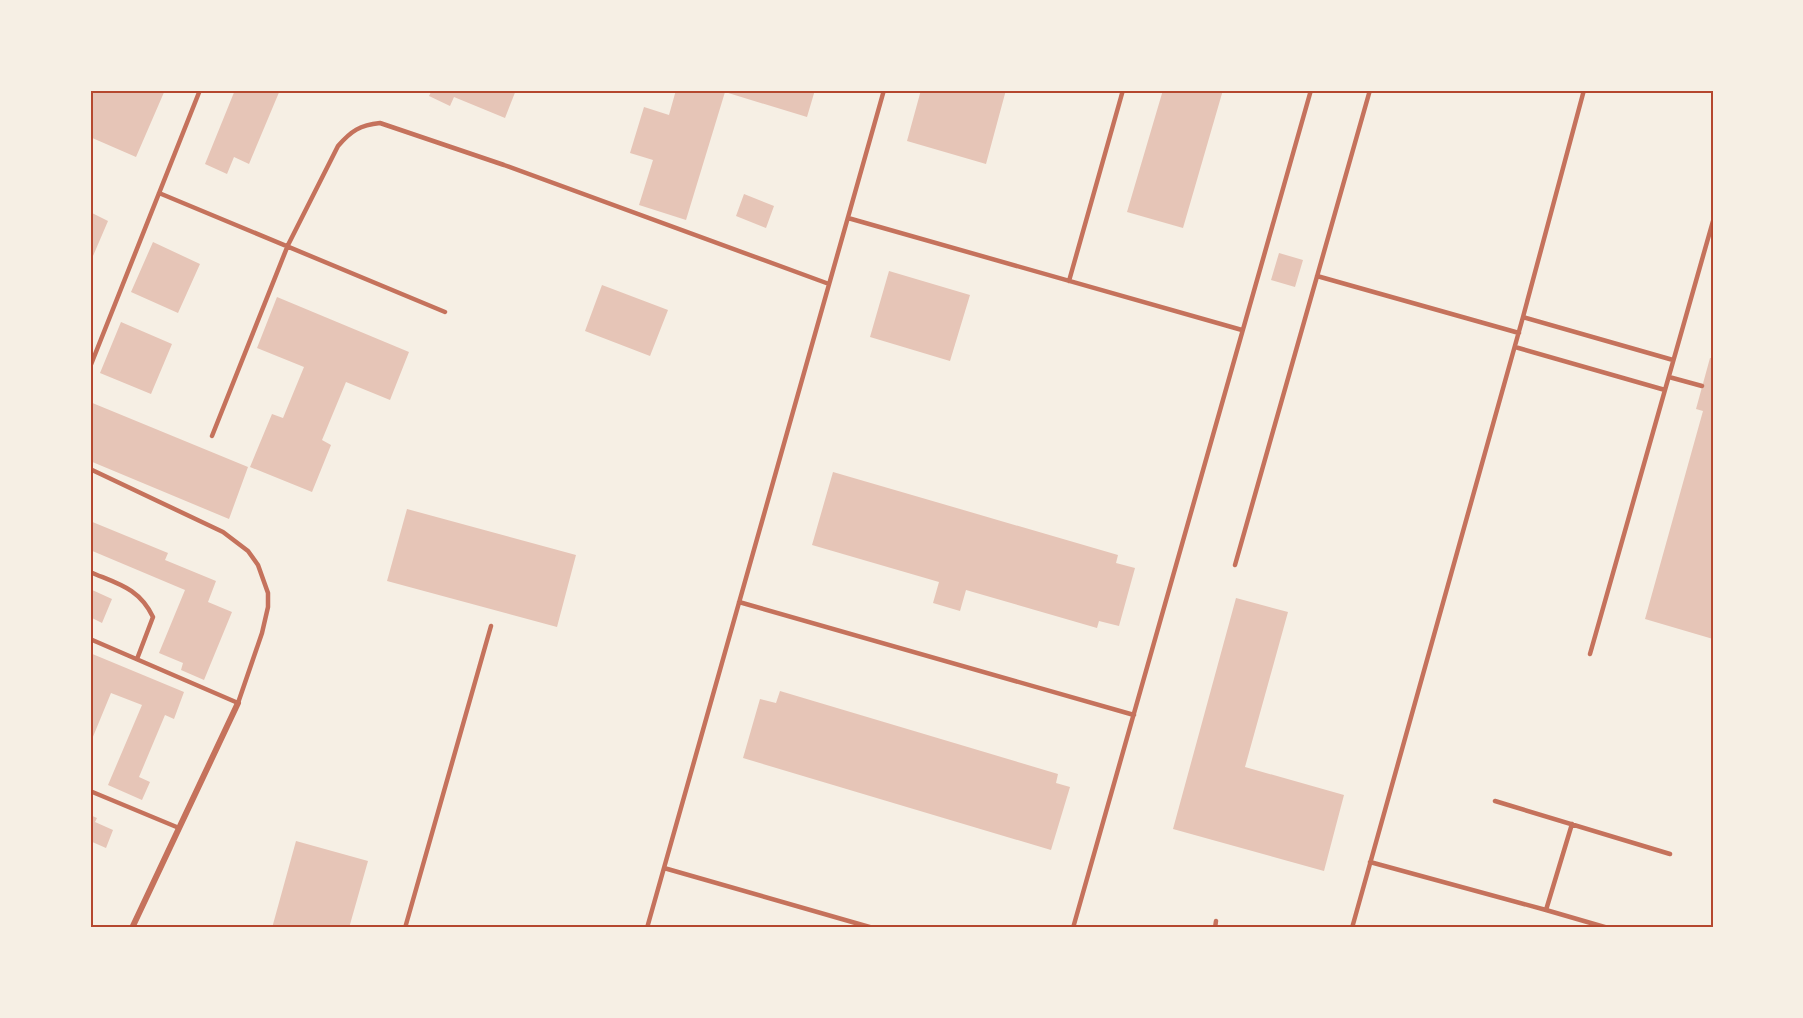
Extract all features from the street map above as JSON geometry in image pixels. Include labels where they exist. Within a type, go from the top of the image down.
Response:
[{"type":"street","points":[[132,928],[238,703]]},
{"type":"lane","points":[[90,367],[200,90]]},
{"type":"lane","points":[[646,928],[884,90]]},
{"type":"lane","points":[[1069,281],[1123,90]]},
{"type":"lane","points":[[1073,928],[1311,90]]},
{"type":"lane","points":[[1235,566],[1370,90]]},
{"type":"lane","points":[[1352,928],[1519,333],[1584,90]]},
{"type":"lane","points":[[212,436],[288,245],[338,146],[357,127],[380,123],[504,165],[829,284]]},
{"type":"lane","points":[[159,193],[445,312]]},
{"type":"lane","points":[[848,218],[1242,330]]},
{"type":"lane","points":[[1590,654],[1713,221]]},
{"type":"lane","points":[[1317,276],[1519,333]]},
{"type":"lane","points":[[1523,317],[1673,360]]},
{"type":"lane","points":[[1515,347],[1665,390]]},
{"type":"lane","points":[[1669,377],[1702,386]]},
{"type":"lane","points":[[90,469],[222,531],[248,551],[258,565],[268,593],[268,607],[262,633],[238,703],[90,639]]},
{"type":"lane","points":[[90,572],[130,590],[146,603],[153,617],[137,659]]},
{"type":"lane","points":[[739,602],[1134,715]]},
{"type":"lane","points":[[405,928],[491,626]]},
{"type":"lane","points":[[90,791],[179,828]]},
{"type":"lane","points":[[1495,801],[1670,854]]},
{"type":"lane","points":[[1546,909],[1572,825]]},
{"type":"lane","points":[[1370,862],[1608,928]]},
{"type":"lane","points":[[664,868],[873,928]]},
{"type":"lane","points":[[1215,928],[1216,921]]},
{"type":"building","points":[[90,90],[165,90],[136,157],[90,137]]},
{"type":"building","points":[[235,90],[280,90],[249,164],[234,157],[227,174],[205,164]]},
{"type":"building","points":[[432,90],[516,90],[505,118],[454,97],[450,106],[429,96]]},
{"type":"building","points":[[676,90],[815,90],[807,117],[725,92],[686,220],[639,205],[653,160],[630,153],[644,107],[669,115]]},
{"type":"building","points":[[921,90],[1006,90],[986,164],[907,141]]},
{"type":"building","points":[[1163,90],[1223,90],[1183,228],[1127,212]]},
{"type":"building","points":[[744,194],[774,206],[766,228],[736,216]]},
{"type":"building","points":[[90,212],[108,221],[90,263]]},
{"type":"building","points":[[153,242],[200,264],[178,313],[131,292]]},
{"type":"building","points":[[1279,253],[1303,260],[1295,287],[1271,280]]},
{"type":"building","points":[[889,271],[970,295],[950,361],[870,337]]},
{"type":"building","points":[[602,285],[668,310],[650,356],[585,331]]},
{"type":"building","points":[[277,297],[409,352],[390,400],[346,382],[322,440],[331,445],[312,492],[250,467],[272,414],[283,418],[304,367],[257,348]]},
{"type":"building","points":[[121,322],[172,344],[151,394],[100,373]]},
{"type":"building","points":[[1710,358],[1713,358],[1713,639],[1645,619],[1703,411],[1696,409]]},
{"type":"building","points":[[90,402],[248,467],[229,519],[90,461]]},
{"type":"building","points":[[833,472],[1118,555],[1116,563],[1135,568],[1119,626],[1099,621],[1097,628],[966,590],[960,611],[933,603],[939,582],[812,545]]},
{"type":"building","points":[[407,509],[576,555],[557,627],[387,581]]},
{"type":"building","points":[[90,521],[168,553],[165,560],[216,581],[208,602],[232,612],[204,680],[181,670],[183,663],[159,653],[185,590],[90,550]]},
{"type":"building","points":[[90,589],[112,599],[102,623],[90,617]]},
{"type":"building","points":[[1236,598],[1288,612],[1245,767],[1344,795],[1324,871],[1173,829]]},
{"type":"building","points":[[90,653],[184,692],[174,719],[165,715],[139,777],[150,782],[142,800],[108,785],[142,705],[111,693],[90,744]]},
{"type":"building","points":[[780,691],[1058,774],[1056,783],[1070,787],[1051,850],[743,758],[760,699],[776,703]]},
{"type":"building","points":[[90,815],[97,818],[95,822],[113,830],[106,848],[90,841]]},
{"type":"building","points":[[296,841],[368,861],[349,928],[272,928]]}]
